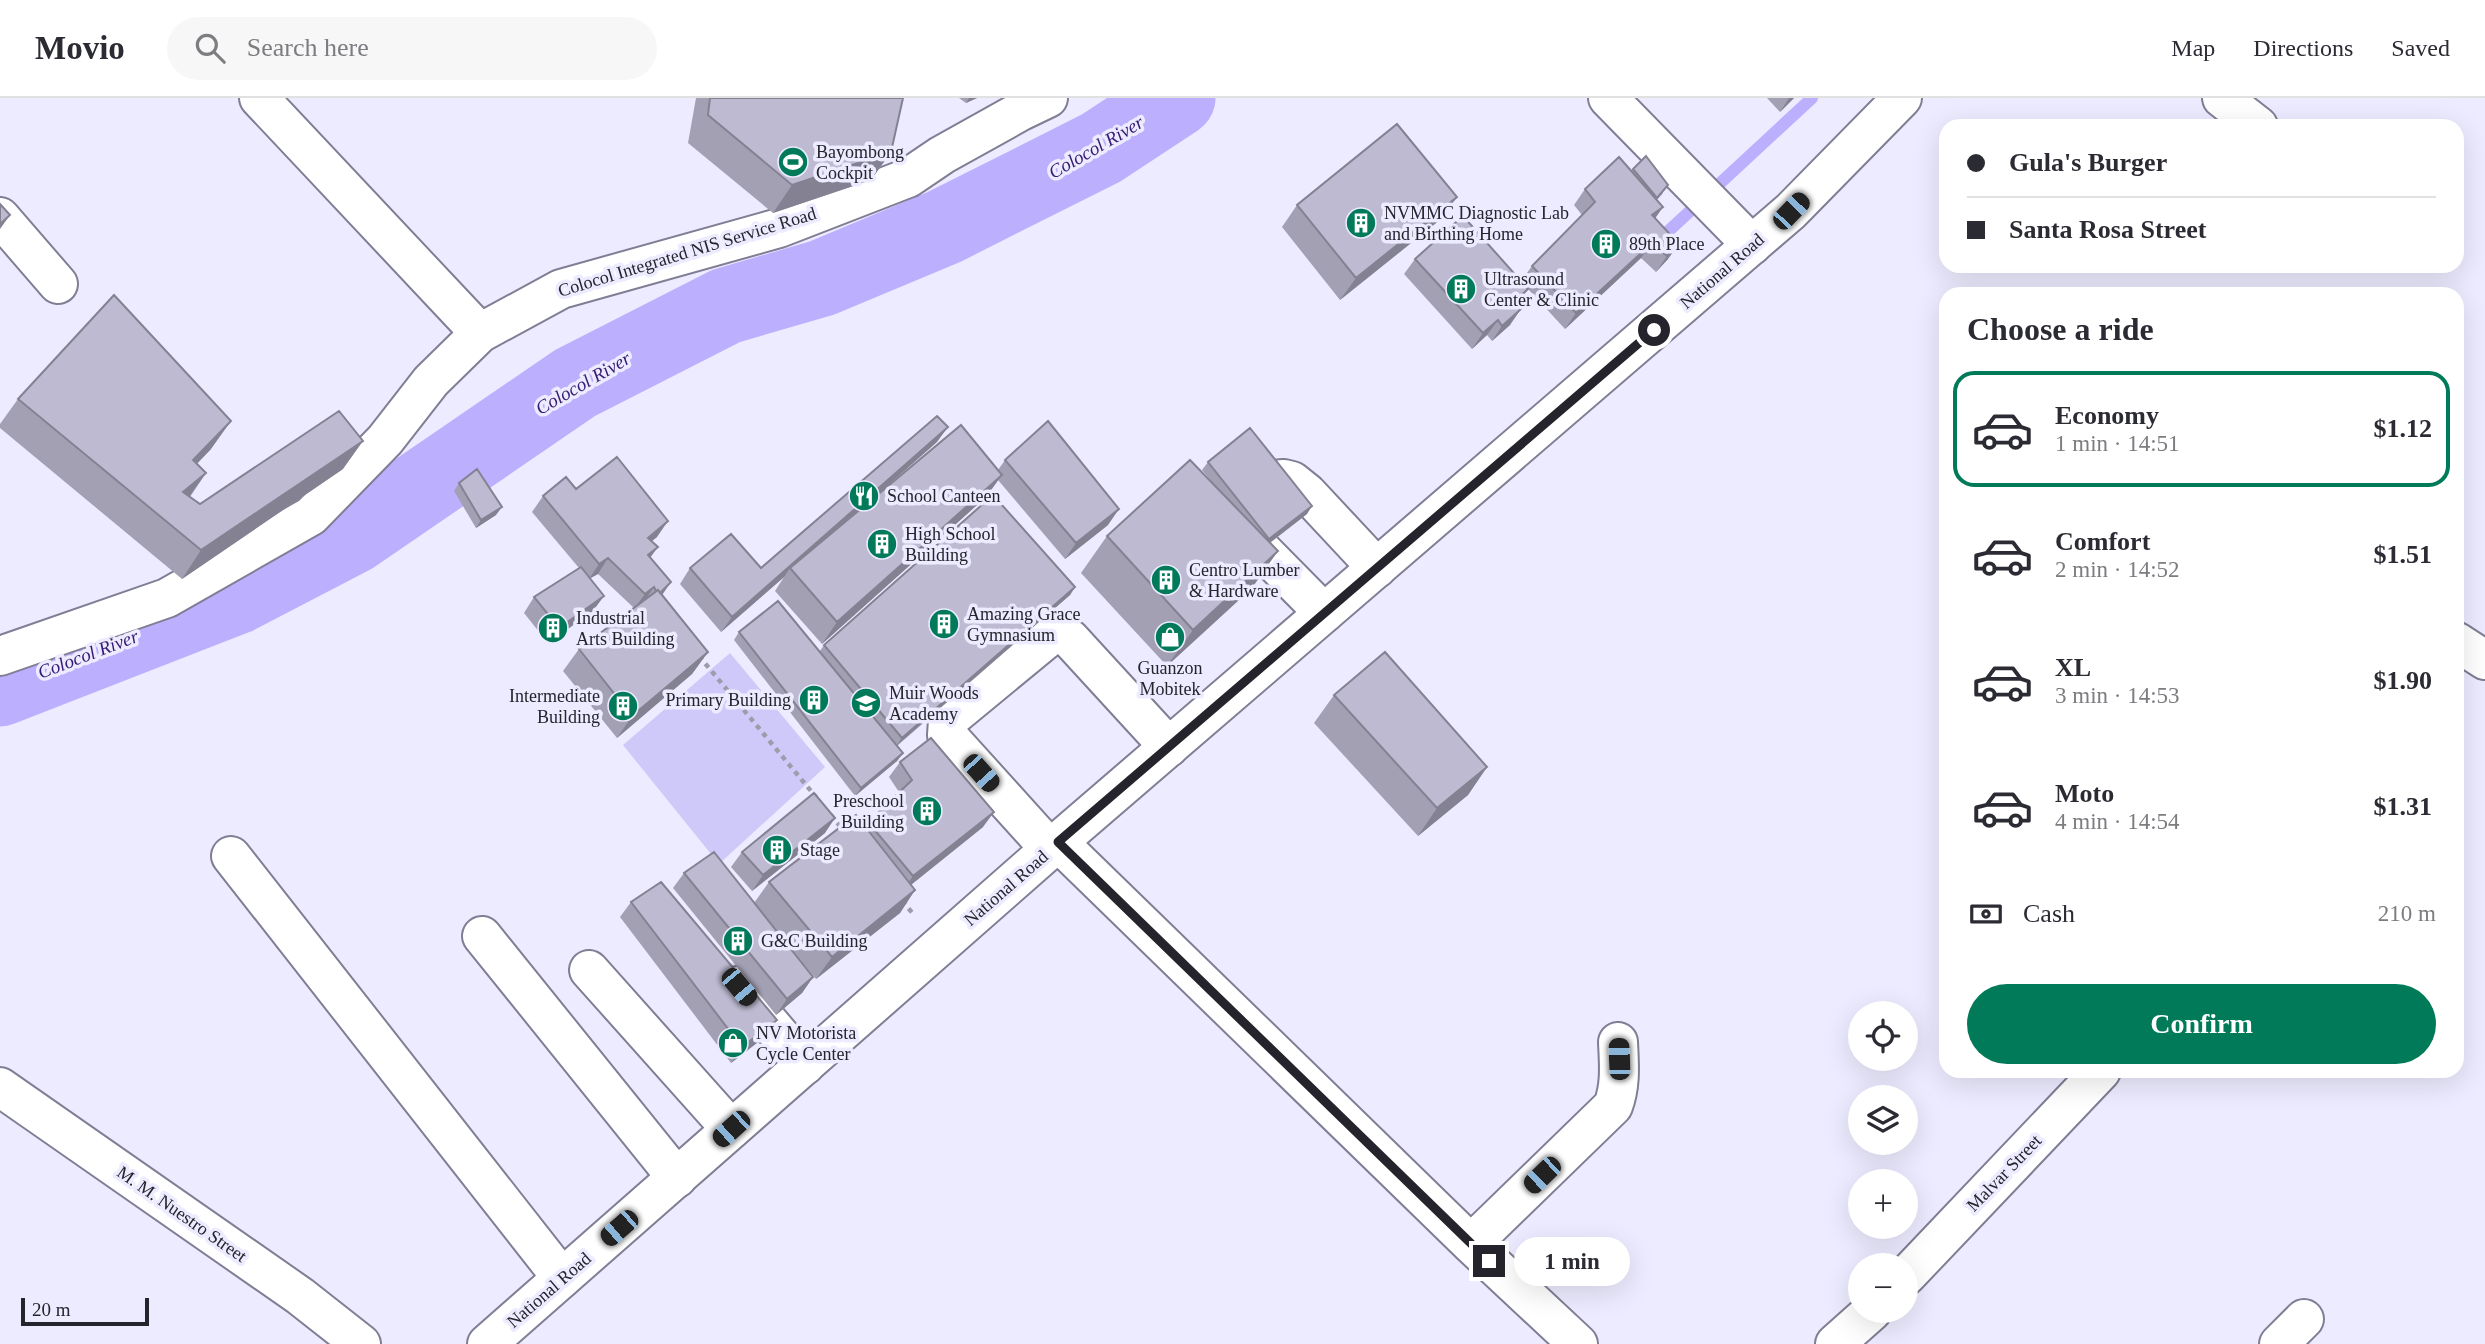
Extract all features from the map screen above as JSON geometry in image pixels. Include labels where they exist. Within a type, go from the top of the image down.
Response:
[{"type":"street","points":[[260,98],[480,332]]},
{"type":"street","name":"Colocol Integrated NIS Service Road","points":[[0,656],[167,598],[311,516],[385,440],[431,381],[480,332],[561,289],[779,228],[908,178],[942,155],[1048,98]]},
{"type":"street","points":[[1608,98],[1752,245]]},
{"type":"street","name":"National Road","points":[[487,1344],[1054,846],[1791,211],[1902,98]]},
{"type":"street","points":[[2222,98],[2249,119]]},
{"type":"street","points":[[0,217],[58,284]]},
{"type":"street","points":[[1324,613],[1250,537],[1240,523],[1241,513],[1251,494],[1273,480],[1292,481],[1377,568]]},
{"type":"street","points":[[1169,747],[1070,639],[1056,631],[948,720],[947,735],[1054,846],[1578,1344]]},
{"type":"street","points":[[2464,646],[2485,660]]},
{"type":"street","points":[[231,856],[562,1278]]},
{"type":"street","points":[[482,936],[677,1178]]},
{"type":"street","points":[[718,962],[805,1065]]},
{"type":"street","points":[[589,970],[731,1129]]},
{"type":"street","points":[[1471,1244],[1613,1106],[1618,1095],[1618,1042]]},
{"type":"street","name":"Malvar Street","points":[[1918,1263],[2094,1078]]},
{"type":"street","name":"M. M. Nuestro Street","points":[[0,1087],[300,1296],[361,1344]]},
{"type":"street","points":[[1835,1344],[1859,1323]]},
{"type":"path","points":[[693,649],[848,836]]},
{"type":"path","points":[[900,899],[940,947]]},
{"type":"shaded area","points":[[730,653],[825,767],[719,864],[623,745]]},
{"type":"building","name":"Bayombong Cockpit","points":[[710,98],[903,98],[891,152],[792,185],[708,115]]},
{"type":"building","name":"NVMMC Diagnostic Lab and Birthing Home","points":[[1397,124],[1457,197],[1356,278],[1297,205]]},
{"type":"building","points":[[1646,156],[1668,185],[1657,198],[1633,169]]},
{"type":"building","name":"89th Place","points":[[1619,157],[1663,207],[1652,215],[1679,244],[1667,256],[1652,243],[1576,313],[1532,266],[1595,202],[1585,189]]},
{"type":"building","points":[[0,204],[10,215],[0,224]]},
{"type":"building","name":"Ultrasound Center & Clinic","points":[[1463,216],[1528,289],[1514,302],[1521,309],[1502,326],[1498,320],[1483,333],[1415,259]]},
{"type":"building","points":[[114,295],[231,421],[193,460],[206,473],[183,492],[200,504],[339,411],[363,441],[201,550],[18,399]]},
{"type":"building","name":"School Canteen","points":[[937,416],[948,427],[732,617],[690,568],[731,534],[761,568]]},
{"type":"building","points":[[1048,421],[1119,509],[1076,543],[1005,460]]},
{"type":"building","name":"High School Building","points":[[961,425],[1002,475],[837,622],[790,568]]},
{"type":"building","points":[[1250,428],[1312,506],[1269,539],[1208,462]]},
{"type":"building","points":[[617,457],[668,521],[648,538],[658,547],[648,555],[671,582],[660,593],[654,587],[645,594],[608,558],[599,564],[543,496],[566,477],[576,489]]},
{"type":"building","points":[[1190,460],[1278,551],[1193,630],[1107,536]]},
{"type":"building","points":[[477,469],[502,507],[481,520],[459,483]]},
{"type":"building","name":"Amazing Grace Gymnasium","points":[[993,495],[1075,587],[902,738],[824,645]]},
{"type":"building","points":[[581,567],[604,596],[559,628],[534,597]]},
{"type":"building","name":"Intermediate Building","points":[[658,590],[708,652],[632,716],[579,649]]},
{"type":"building","name":"Primary Building","points":[[778,601],[903,753],[861,788],[739,632]]},
{"type":"building","points":[[1385,652],[1487,767],[1437,808],[1334,695]]},
{"type":"building","name":"Preschool Building","points":[[931,738],[994,812],[913,876],[868,822],[912,780],[900,762]]},
{"type":"building","name":"Stage","points":[[814,793],[835,818],[763,875],[742,852]]},
{"type":"building","points":[[856,815],[915,890],[832,957],[769,882]]},
{"type":"building","points":[[714,852],[813,977],[787,999],[684,873]]},
{"type":"building","points":[[661,882],[777,1020],[742,1047],[631,902]]},
{"type":"waterway","name":"Colocol River","points":[[0,688],[236,596],[353,535],[575,383],[726,306],[822,278],[944,227],[1101,148],[1177,98]]},
{"type":"waterway","points":[[1661,238],[1812,98]]},
{"type":"place","name":"Bayombong Cockpit","points":[[793,162]]},
{"type":"place","name":"NVMMC Diagnostic Lab and Birthing Home","points":[[1361,223]]},
{"type":"place","name":"89th Place","points":[[1606,244]]},
{"type":"place","name":"Ultrasound Center & Clinic","points":[[1461,289]]},
{"type":"place","name":"School Canteen","points":[[864,496]]},
{"type":"place","name":"High School Building","points":[[882,544]]},
{"type":"place","name":"Centro Lumber & Hardware","points":[[1166,580]]},
{"type":"place","name":"Amazing Grace Gymnasium","points":[[944,624]]},
{"type":"place","name":"Industrial Arts Building","points":[[553,628]]},
{"type":"place","name":"Guanzon Mobitek","points":[[1170,637]]},
{"type":"place","name":"Primary Building","points":[[814,700]]},
{"type":"place","name":"Muir Woods Academy","points":[[866,703]]},
{"type":"place","name":"Intermediate Building","points":[[623,706]]},
{"type":"place","name":"Preschool Building","points":[[927,811]]},
{"type":"place","name":"Stage","points":[[777,850]]},
{"type":"place","name":"G&C Building","points":[[738,941]]},
{"type":"place","name":"NV Motorista Cycle Center","points":[[733,1043]]},
{"type":"route","points":[[1489,1261],[1058,842],[1654,330]]}]
